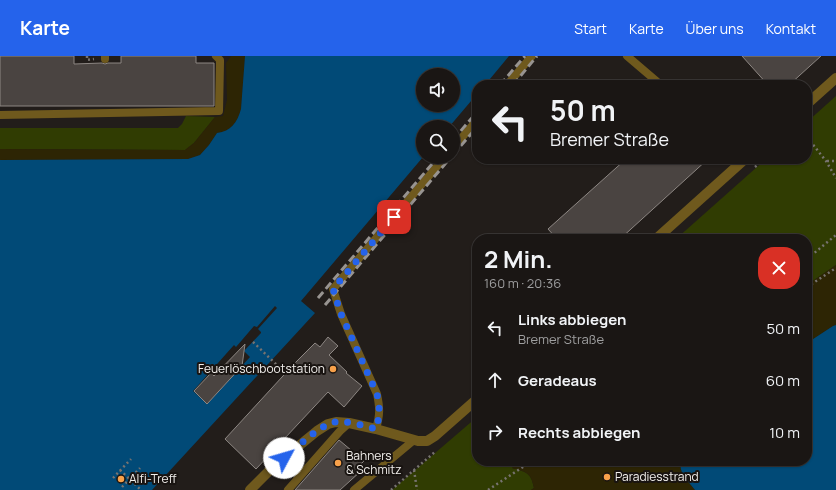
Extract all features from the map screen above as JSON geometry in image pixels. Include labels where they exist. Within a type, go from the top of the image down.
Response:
[{"type":"street","points":[[812,100],[836,78]]},
{"type":"street","points":[[662,234],[739,164]]},
{"type":"street","points":[[250,490],[273,467],[317,431],[328,424],[336,422],[349,423],[418,441],[427,441],[435,436],[472,403]]},
{"type":"lane","points":[[0,115],[219,111],[220,60],[216,56]]},
{"type":"lane","points":[[511,80],[532,56]]},
{"type":"lane","points":[[627,56],[655,80]]},
{"type":"lane","points":[[460,140],[472,126]]},
{"type":"lane","points":[[376,429],[380,408],[377,394],[341,314],[333,289],[439,164]]},
{"type":"lane","points":[[288,490],[340,431],[349,423]]},
{"type":"lane","points":[[354,490],[414,440]]},
{"type":"path","points":[[812,143],[826,161],[836,178]]},
{"type":"path","points":[[826,161],[836,161]]},
{"type":"path","points":[[812,255],[836,235]]},
{"type":"path","points":[[812,283],[836,268]]},
{"type":"path","points":[[253,342],[279,367]]},
{"type":"path","points":[[391,490],[437,450]]},
{"type":"path","points":[[113,478],[131,459]]},
{"type":"path","points":[[488,490],[524,466]]},
{"type":"path","points":[[122,487],[140,468]]},
{"type":"path","points":[[120,470],[141,490]]},
{"type":"path","points":[[414,470],[417,490]]},
{"type":"green space","points":[[836,96],[836,265],[812,282],[812,234],[682,234],[760,164],[812,164],[812,118]]},
{"type":"green space","points":[[186,116],[215,117],[194,143],[185,150],[0,149],[0,128],[178,128]]},
{"type":"green space","points":[[472,421],[472,466],[514,466],[512,468],[529,476],[534,488],[531,490],[392,490]]},
{"type":"sand","points":[[231,56],[245,56],[241,109],[233,126],[217,133],[200,155],[188,159],[0,160],[0,149],[185,150],[194,143],[215,117],[223,116],[227,100],[226,63]]},
{"type":"sand","points":[[836,265],[836,325],[812,340],[812,282]]},
{"type":"sand","name":"Paradiesstrand","points":[[514,466],[680,466],[682,473],[695,490],[531,490],[534,488],[529,476],[524,472],[512,468]]},
{"type":"water","points":[[245,56],[509,56],[489,80],[472,80],[472,100],[455,120],[416,120],[417,164],[301,301],[315,313],[152,490],[0,490],[0,160],[188,159],[200,155],[217,133],[230,128],[235,122],[241,109]]},
{"type":"water","points":[[836,325],[836,490],[695,490],[682,473],[680,466],[812,466],[812,340]]},
{"type":"pier","points":[[275,306],[277,308],[258,329],[261,333],[244,351],[250,357],[207,404],[193,391],[234,345],[236,347],[254,326],[257,327]]},
{"type":"building","points":[[0,56],[74,56],[74,64],[105,64],[121,63],[121,56],[196,56],[196,63],[214,63],[214,106],[0,106]]},
{"type":"building","points":[[742,56],[821,56],[795,80],[764,80]]},
{"type":"building","points":[[620,164],[702,164],[626,234],[552,234],[548,229]]},
{"type":"building","points":[[328,337],[338,346],[329,355],[347,372],[346,373],[362,386],[344,407],[328,392],[256,469],[225,439],[315,343],[320,347]]},
{"type":"building","points":[[245,344],[242,366],[207,404],[194,391],[211,373],[214,376]]},
{"type":"building","points":[[339,440],[364,461],[357,468],[361,471],[340,490],[295,490]]},
{"type":"railway","points":[[504,80],[525,56]]},
{"type":"railway","points":[[517,80],[537,56]]},
{"type":"railway","points":[[460,132],[472,118]]},
{"type":"railway","points":[[460,147],[472,133]]},
{"type":"railway","points":[[318,298],[432,164]]},
{"type":"railway","points":[[325,305],[445,164]]},
{"type":"place","name":"Feuerlöschbootstation","points":[[333,369]]},
{"type":"place","name":"Bahners & Schmitz","points":[[338,463]]},
{"type":"place","name":"Paradiesstrand","points":[[607,477]]},
{"type":"place","name":"Alfi-Treff","points":[[121,479]]},
{"type":"route","points":[[284,458],[328,424],[336,422],[349,423],[376,429],[380,408],[377,394],[341,314],[333,289],[394,217]]}]
